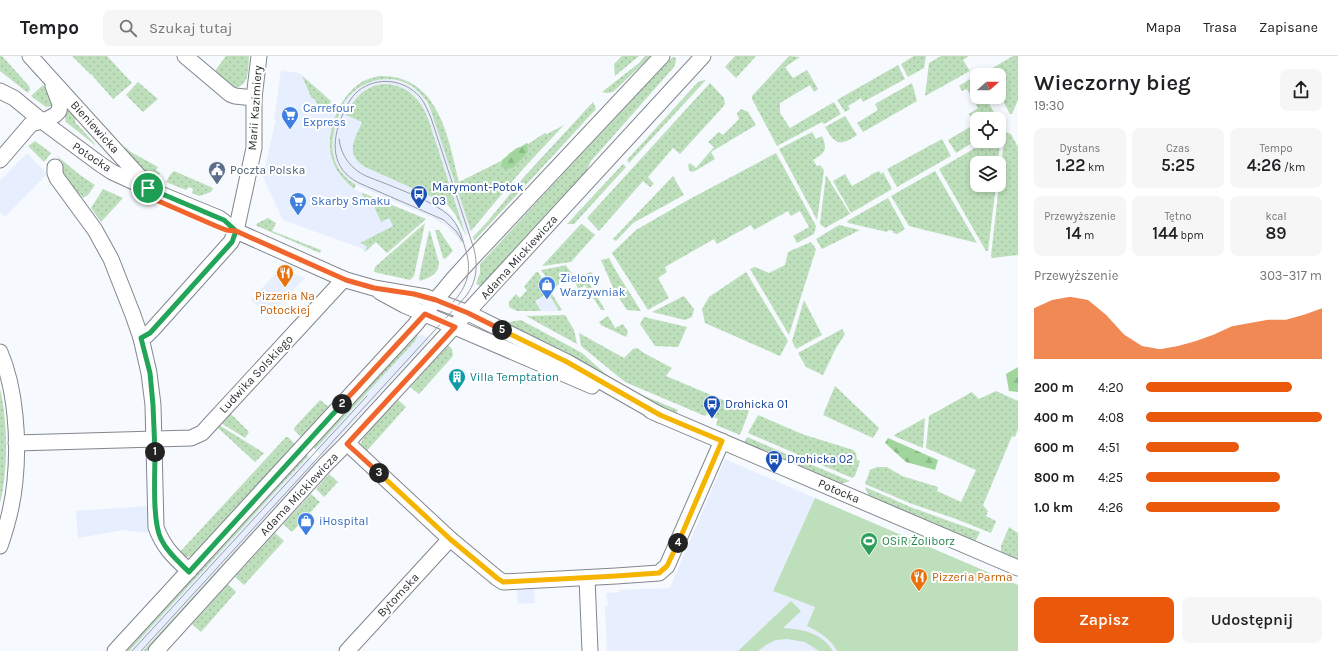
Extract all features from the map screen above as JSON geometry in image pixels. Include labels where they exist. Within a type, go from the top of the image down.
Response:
[{"type":"street","name":"Bieniewicka","points":[[30,56],[145,182],[152,194]]},
{"type":"street","points":[[185,56],[230,94],[254,98]]},
{"type":"street","name":"Marii Kazimiery","points":[[141,338],[150,333],[232,242],[236,231],[254,148],[254,98],[259,56]]},
{"type":"street","points":[[115,651],[425,314],[480,250],[662,56]]},
{"type":"street","name":"Adama Mickiewicza","points":[[156,651],[325,465],[347,444],[468,313],[698,58]]},
{"type":"street","points":[[0,160],[37,123],[55,115],[60,108],[59,98],[50,77]]},
{"type":"street","name":"Potocka","points":[[0,91],[14,98],[37,123],[92,170],[113,182],[152,194],[216,226],[226,230],[236,231],[344,279],[374,288],[414,294],[436,300],[468,313],[567,362],[660,415]]},
{"type":"street","name":"Potocka","points":[[0,100],[37,123]]},
{"type":"street","points":[[55,167],[57,178],[95,230],[111,259],[141,338],[150,373],[155,438],[156,527],[160,539],[166,549],[189,572]]},
{"type":"street","name":"Ludwika Solskiego","points":[[16,442],[191,438],[202,432],[344,279]]},
{"type":"street","name":"Potocka","points":[[374,288],[394,301],[1018,568]]},
{"type":"street","points":[[0,352],[10,382],[16,442],[15,482],[8,519],[0,546]]},
{"type":"street","points":[[347,444],[450,539],[503,582],[659,573],[667,566],[722,441]]},
{"type":"street","name":"Bytomska","points":[[347,651],[450,539]]},
{"type":"street","points":[[587,578],[590,651]]},
{"type":"shaded area","points":[[281,70],[302,75],[339,108],[332,127],[330,141],[332,161],[345,181],[354,189],[426,219],[387,253],[376,242],[365,252],[361,248],[283,220],[263,177],[276,120],[274,120]]},
{"type":"shaded area","points":[[380,79],[391,79],[405,83],[418,91],[424,98],[434,119],[471,231],[466,235],[427,114],[414,95],[395,85],[382,84],[366,89],[355,98],[346,115],[362,121],[353,145],[353,152],[361,164],[368,168],[442,200],[440,206],[451,215],[459,226],[464,239],[460,243],[459,239],[446,225],[431,217],[356,185],[344,176],[337,165],[333,154],[332,139],[343,106],[352,93],[365,84]]},
{"type":"shaded area","points":[[27,153],[47,174],[5,217],[0,212],[0,181]]},
{"type":"shaded area","points":[[281,268],[305,278],[269,316],[251,300]]},
{"type":"shaded area","points":[[548,293],[559,311],[541,311],[535,301]]},
{"type":"shaded area","points":[[420,334],[430,339],[322,456],[315,449]]},
{"type":"shaded area","points":[[308,456],[316,463],[143,651],[128,651]]},
{"type":"shaded area","points":[[725,459],[815,498],[773,591],[815,607],[808,626],[823,635],[837,651],[607,651],[605,606],[608,606],[606,593],[619,592],[619,590],[670,588]]},
{"type":"shaded area","points":[[148,506],[148,533],[123,530],[78,538],[76,511]]},
{"type":"shaded area","points":[[534,589],[535,603],[518,604],[517,590]]},
{"type":"green space","points":[[0,56],[2,56],[29,86],[30,89],[28,93],[0,71]]},
{"type":"green space","points":[[72,56],[107,56],[132,83],[113,99],[91,74]]},
{"type":"green space","points":[[226,56],[249,56],[246,81],[243,84],[234,87],[215,71]]},
{"type":"green space","points":[[622,56],[639,56],[615,76],[614,64]]},
{"type":"green space","points":[[645,56],[651,56],[613,92],[602,92],[639,63]]},
{"type":"green space","points":[[735,56],[756,56],[736,78],[725,67]]},
{"type":"green space","points":[[789,56],[800,57],[785,67],[793,78],[807,70],[818,89],[814,92],[810,85],[780,103],[780,113],[790,128],[834,102],[841,114],[824,124],[822,122],[777,146],[752,99],[752,96]]},
{"type":"green space","points":[[914,56],[926,56],[924,68],[908,77],[901,64]]},
{"type":"green space","points":[[941,56],[969,56],[963,60],[970,71],[925,96],[929,63]]},
{"type":"green space","points":[[1013,56],[1018,56],[1018,100],[1012,114],[1010,114],[1004,104],[1006,104],[1006,68],[993,68]]},
{"type":"green space","points":[[673,57],[676,58],[674,67],[591,161],[583,178],[482,287],[476,284],[480,273],[480,264],[667,61]]},
{"type":"green space","points":[[898,65],[905,79],[863,102],[861,98],[848,106],[850,109],[845,112],[837,100]]},
{"type":"green space","points":[[302,76],[331,101],[328,106],[320,110],[314,98],[312,99]]},
{"type":"green space","points":[[379,76],[399,78],[415,85],[427,97],[437,111],[444,128],[459,182],[509,157],[508,154],[526,143],[528,144],[545,133],[547,134],[564,125],[522,170],[471,231],[429,105],[416,90],[407,84],[397,80],[377,80],[367,83],[357,89],[347,98],[338,118],[332,147],[336,164],[347,179],[356,185],[354,189],[344,180],[337,170],[330,152],[331,130],[334,119],[339,108],[351,90],[366,80]]},
{"type":"green space","points":[[970,79],[970,94],[967,89],[962,91],[959,86]]},
{"type":"green space","points":[[706,80],[629,163],[627,160],[697,83]]},
{"type":"green space","points":[[138,82],[158,99],[143,112],[126,95]]},
{"type":"green space","points":[[710,83],[724,98],[725,104],[722,108],[680,154],[673,148],[648,177],[654,184],[650,187],[643,181],[599,231],[587,218]]},
{"type":"green space","points":[[912,83],[917,101],[863,132],[857,123],[878,110],[875,104]]},
{"type":"green space","points":[[385,84],[401,87],[408,91],[423,107],[429,121],[466,236],[455,214],[446,203],[365,167],[355,157],[353,151],[354,140],[362,122],[346,115],[356,98],[366,90]]},
{"type":"green space","points":[[43,85],[55,102],[53,108],[51,106],[46,107],[31,96]]},
{"type":"green space","points":[[593,102],[596,109],[474,241],[473,237],[523,178]]},
{"type":"green space","points":[[976,104],[989,104],[994,112],[972,112],[978,108]]},
{"type":"green space","points":[[66,107],[76,113],[75,122],[95,145],[66,122],[65,117],[62,116]]},
{"type":"green space","points":[[741,109],[748,112],[756,125],[711,152],[715,159],[695,171],[692,172],[689,170],[688,165],[690,163],[696,168],[714,147],[708,142],[719,132],[723,135],[739,119],[737,113]]},
{"type":"green space","points":[[845,116],[857,135],[846,141],[838,142],[832,137],[825,127]]},
{"type":"green space","points":[[970,127],[970,144],[956,153],[948,140]]},
{"type":"green space","points":[[812,132],[816,139],[822,136],[825,145],[823,153],[813,160],[817,166],[820,165],[824,170],[817,220],[779,149]]},
{"type":"green space","points":[[1006,132],[1011,134],[1018,147],[1018,255],[992,258],[998,192],[1006,192],[1006,156],[1002,156],[1003,148],[1006,148]]},
{"type":"green space","points":[[942,139],[951,156],[897,187],[887,169]]},
{"type":"green space","points":[[35,141],[51,153],[44,162],[28,146]]},
{"type":"green space","points":[[526,143],[528,144],[528,152],[514,167],[505,170],[502,166],[502,160],[517,148],[526,145]]},
{"type":"green space","points":[[125,147],[158,167],[156,170],[160,173],[157,179],[146,173],[124,148]]},
{"type":"green space","points":[[975,148],[1000,148],[999,156],[970,156],[970,192],[995,192],[988,251],[986,251],[939,169]]},
{"type":"green space","points":[[776,153],[816,226],[814,234],[797,243],[793,236],[809,227],[800,211],[791,216],[788,211],[754,230],[751,225],[717,244],[714,239],[665,267],[667,272],[658,278],[669,298],[648,310],[612,253],[636,230],[688,200]]},
{"type":"green space","points":[[56,155],[80,175],[95,185],[88,195],[83,198],[68,182],[63,173],[63,163]]},
{"type":"green space","points":[[623,164],[626,167],[574,224],[567,224]]},
{"type":"green space","points":[[174,171],[213,188],[211,192],[199,196],[192,193],[193,189],[189,187],[186,190],[166,182]]},
{"type":"green space","points":[[879,171],[881,174],[883,172],[892,189],[851,213],[833,181],[845,174],[852,186]]},
{"type":"green space","points":[[935,171],[977,243],[909,226],[891,196]]},
{"type":"green space","points":[[826,175],[850,214],[825,228],[820,224]]},
{"type":"green space","points":[[673,176],[684,195],[633,223],[616,241],[613,239]]},
{"type":"green space","points":[[103,189],[123,198],[101,222],[91,208]]},
{"type":"green space","points":[[363,193],[426,219],[387,253],[376,242],[365,252],[367,246],[360,243],[393,226],[389,218],[381,222],[372,202],[368,204],[362,194]]},
{"type":"green space","points":[[888,198],[905,229],[897,234],[893,233],[893,231],[888,230],[887,232],[848,223],[847,221]]},
{"type":"green space","points":[[268,218],[276,223],[272,231],[321,250],[320,253],[257,226],[256,224]]},
{"type":"green space","points":[[425,223],[414,276],[410,280],[374,272],[375,267]]},
{"type":"green space","points":[[581,224],[595,235],[571,262],[542,266]]},
{"type":"green space","points":[[839,225],[860,230],[822,249],[816,239]]},
{"type":"green space","points":[[435,230],[439,230],[453,251],[445,259],[443,258]]},
{"type":"green space","points":[[429,231],[439,263],[437,270],[433,275],[420,281],[419,278]]},
{"type":"green space","points":[[811,242],[816,249],[789,335],[750,269],[755,267],[769,273],[785,265],[788,252]]},
{"type":"green space","points":[[609,258],[641,311],[627,310],[615,292],[601,260]]},
{"type":"green space","points":[[567,265],[566,266],[572,273],[554,288],[541,270]]},
{"type":"green space","points":[[536,272],[538,272],[562,310],[559,311],[548,293],[535,301],[541,311],[517,311],[509,307],[509,302],[516,294],[520,298],[527,290],[524,287]]},
{"type":"green space","points":[[590,272],[593,273],[586,278],[605,310],[601,310],[585,285],[578,289],[576,284],[578,278]]},
{"type":"green space","points":[[746,272],[788,341],[780,356],[705,323],[702,309],[709,297]]},
{"type":"green space","points":[[684,296],[694,309],[692,317],[685,320],[652,312]]},
{"type":"green space","points":[[804,300],[822,335],[796,349],[792,341]]},
{"type":"green space","points":[[565,315],[574,330],[577,344],[526,316]]},
{"type":"green space","points":[[608,316],[615,328],[623,324],[628,332],[626,337],[601,325],[599,322]]},
{"type":"green space","points":[[644,317],[687,327],[678,347],[655,346],[640,324]]},
{"type":"green space","points":[[521,320],[582,353],[618,385],[678,410],[676,414],[628,393],[506,324]]},
{"type":"green space","points":[[842,329],[845,334],[836,348],[823,375],[806,367],[798,353]]},
{"type":"green space","points":[[579,333],[624,358],[633,349],[637,348],[672,368],[666,376],[749,411],[740,435],[716,425],[718,419],[707,414],[705,416],[625,382],[581,346]]},
{"type":"green space","points":[[416,335],[418,335],[415,341],[315,449],[313,447]]},
{"type":"green space","points":[[448,345],[452,349],[453,356],[419,394],[410,387]]},
{"type":"green space","points":[[1018,367],[1018,392],[1009,391],[1006,374]]},
{"type":"green space","points":[[835,386],[879,428],[873,438],[823,415]]},
{"type":"green space","points":[[0,389],[6,431],[6,461],[0,503]]},
{"type":"green space","points":[[996,391],[1018,401],[1018,429],[1015,437],[1012,436],[983,505],[988,511],[986,516],[996,521],[991,533],[912,504],[865,484],[870,470],[877,467],[887,467],[902,476],[938,487],[937,491],[961,502],[976,470],[926,448],[929,416],[972,392],[979,399]]},
{"type":"green space","points":[[320,400],[329,407],[301,437],[294,428]]},
{"type":"green space","points":[[398,400],[406,407],[365,453],[361,444],[366,434]]},
{"type":"green space","points":[[230,413],[249,432],[245,438],[221,423]]},
{"type":"green space","points":[[758,415],[802,434],[853,450],[856,453],[857,460],[860,461],[855,476],[852,478],[748,433]]},
{"type":"green space","points":[[925,418],[923,448],[894,435]]},
{"type":"green space","points":[[219,425],[264,453],[255,462],[217,427]]},
{"type":"green space","points":[[286,437],[288,437],[295,444],[194,555],[186,557],[179,553]]},
{"type":"green space","points":[[747,437],[850,481],[837,483],[744,443]]},
{"type":"green space","points":[[888,438],[938,460],[935,470],[906,462],[885,443]]},
{"type":"green space","points":[[306,454],[308,456],[129,651],[125,651]]},
{"type":"green space","points":[[316,463],[318,464],[146,651],[143,651]]},
{"type":"green space","points":[[329,474],[338,482],[324,497],[316,489]]},
{"type":"green space","points":[[865,487],[913,508],[980,532],[975,542],[877,500],[868,494]]},
{"type":"green space","points":[[311,494],[320,502],[292,532],[283,524]]},
{"type":"green space","name":"OSiR Żoliborz","points":[[815,498],[1018,585],[1018,651],[837,651],[828,639],[807,626],[815,607],[773,591]]},
{"type":"green space","points":[[1009,527],[1018,533],[1018,559],[1001,552],[1001,546]]},
{"type":"green space","points":[[275,533],[284,541],[244,585],[235,577]]},
{"type":"green space","points":[[228,584],[236,592],[201,632],[192,624]]},
{"type":"green space","points":[[791,601],[801,611],[783,628],[798,629],[818,636],[829,645],[833,651],[819,651],[805,642],[787,639],[776,640],[758,651],[738,651]]},
{"type":"tram line","points":[[141,651],[466,296],[472,285],[476,273],[474,249],[431,118],[426,107],[414,91],[398,83],[382,82],[365,86],[350,100],[338,126],[335,145],[338,163],[350,177],[359,183],[444,220],[456,231],[463,242]]},
{"type":"tram line","points":[[339,139],[344,156],[356,170],[366,176],[400,189],[437,207],[447,214],[458,227],[468,258],[468,272],[465,285],[453,302]]},
{"type":"tram line","points":[[132,651],[367,396]]},
{"type":"place","name":"Carrefour Express","points":[[290,130]]},
{"type":"place","name":"Poczta Polska","points":[[217,185]]},
{"type":"place","name":"Marymont-Potok 03","points":[[419,209]]},
{"type":"place","name":"Skarby Smaku","points":[[298,216]]},
{"type":"place","name":"Pizzeria Na Potockiej","points":[[285,288]]},
{"type":"place","name":"Zielony Warzywniak","points":[[547,300]]},
{"type":"place","name":"Villa Temptation","points":[[457,392]]},
{"type":"place","name":"Drohicka 01","points":[[712,419]]},
{"type":"place","name":"Drohicka 02","points":[[774,474]]},
{"type":"place","name":"iHospital","points":[[306,536]]},
{"type":"place","name":"OSiR Żoliborz","points":[[869,556]]},
{"type":"place","name":"Pizzeria Parma","points":[[919,592]]},
{"type":"route","points":[[148,188],[156,200],[226,230],[236,231],[346,280],[374,288],[414,294],[450,305],[567,362],[660,415],[722,441],[667,566],[659,573],[503,582],[450,539],[347,444],[455,327],[425,314],[189,572],[166,549],[160,539],[156,527],[153,405],[150,373],[141,338],[150,333],[232,242],[236,231],[224,220],[148,188]]}]
